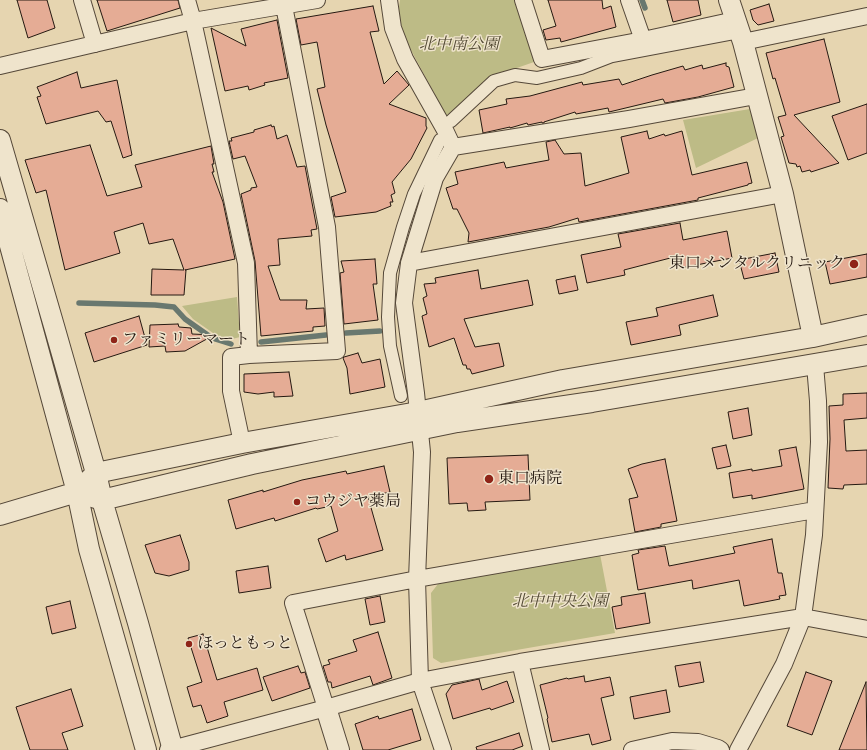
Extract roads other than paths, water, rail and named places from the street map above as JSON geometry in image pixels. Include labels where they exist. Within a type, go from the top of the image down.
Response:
[{"type":"street","points":[[82,0],[95,44]]},
{"type":"street","points":[[187,0],[193,21],[246,263],[249,355]]},
{"type":"street","points":[[0,66],[193,21],[317,0]]},
{"type":"street","points":[[389,0],[393,28],[405,59],[445,130],[446,144],[408,263],[404,303],[422,452],[417,580],[420,681],[443,750]]},
{"type":"street","points":[[523,0],[542,59],[643,40],[739,31],[867,16]]},
{"type":"street","points":[[629,0],[643,40]]},
{"type":"street","points":[[729,0],[739,31],[783,194],[813,337]]},
{"type":"street","points":[[242,443],[231,391],[231,358],[249,355],[336,351],[326,227],[284,6]]},
{"type":"street","points":[[451,121],[492,79],[515,75],[537,78],[581,68],[612,56],[739,31]]},
{"type":"street","points":[[401,396],[390,346],[388,317],[390,273],[414,194],[446,144],[621,121],[756,96]]},
{"type":"street","points":[[0,140],[96,474],[172,750],[420,681],[520,662],[803,616],[867,629]]},
{"type":"street","points":[[408,263],[783,194]]},
{"type":"street","points":[[0,208],[77,492],[89,549],[146,750]]},
{"type":"street","points":[[77,492],[102,500],[252,464],[419,421],[563,380],[813,337],[867,325]]},
{"type":"street","points":[[0,515],[77,492],[96,474],[242,443],[419,421],[456,422],[592,402],[867,355]]},
{"type":"street","points":[[738,750],[784,664],[803,616],[814,535],[819,442],[815,365]]},
{"type":"street","points":[[339,750],[293,603],[815,510]]},
{"type":"street","points":[[520,662],[541,750]]},
{"type":"street","points":[[632,750],[672,741],[698,742],[721,750]]},
{"type":"waterway","points":[[642,0],[645,8]]},
{"type":"waterway","points":[[79,303],[174,307],[185,319],[212,338],[231,344]]},
{"type":"waterway","points":[[346,333],[380,331]]},
{"type":"waterway","points":[[261,342],[326,335]]},
{"type":"place","name":"東口メンタルクリニック","points":[[854,264]]},
{"type":"place","name":"ファミリーマート","points":[[114,340]]},
{"type":"place","name":"東口病院","points":[[489,479]]},
{"type":"place","name":"コウジヤ薬局","points":[[297,502]]},
{"type":"place","name":"ほっともっと","points":[[189,644]]},
{"type":"park label","name":"北中南公園","points":[[459,45]]},
{"type":"park label","name":"北中中央公園","points":[[560,602]]}]
